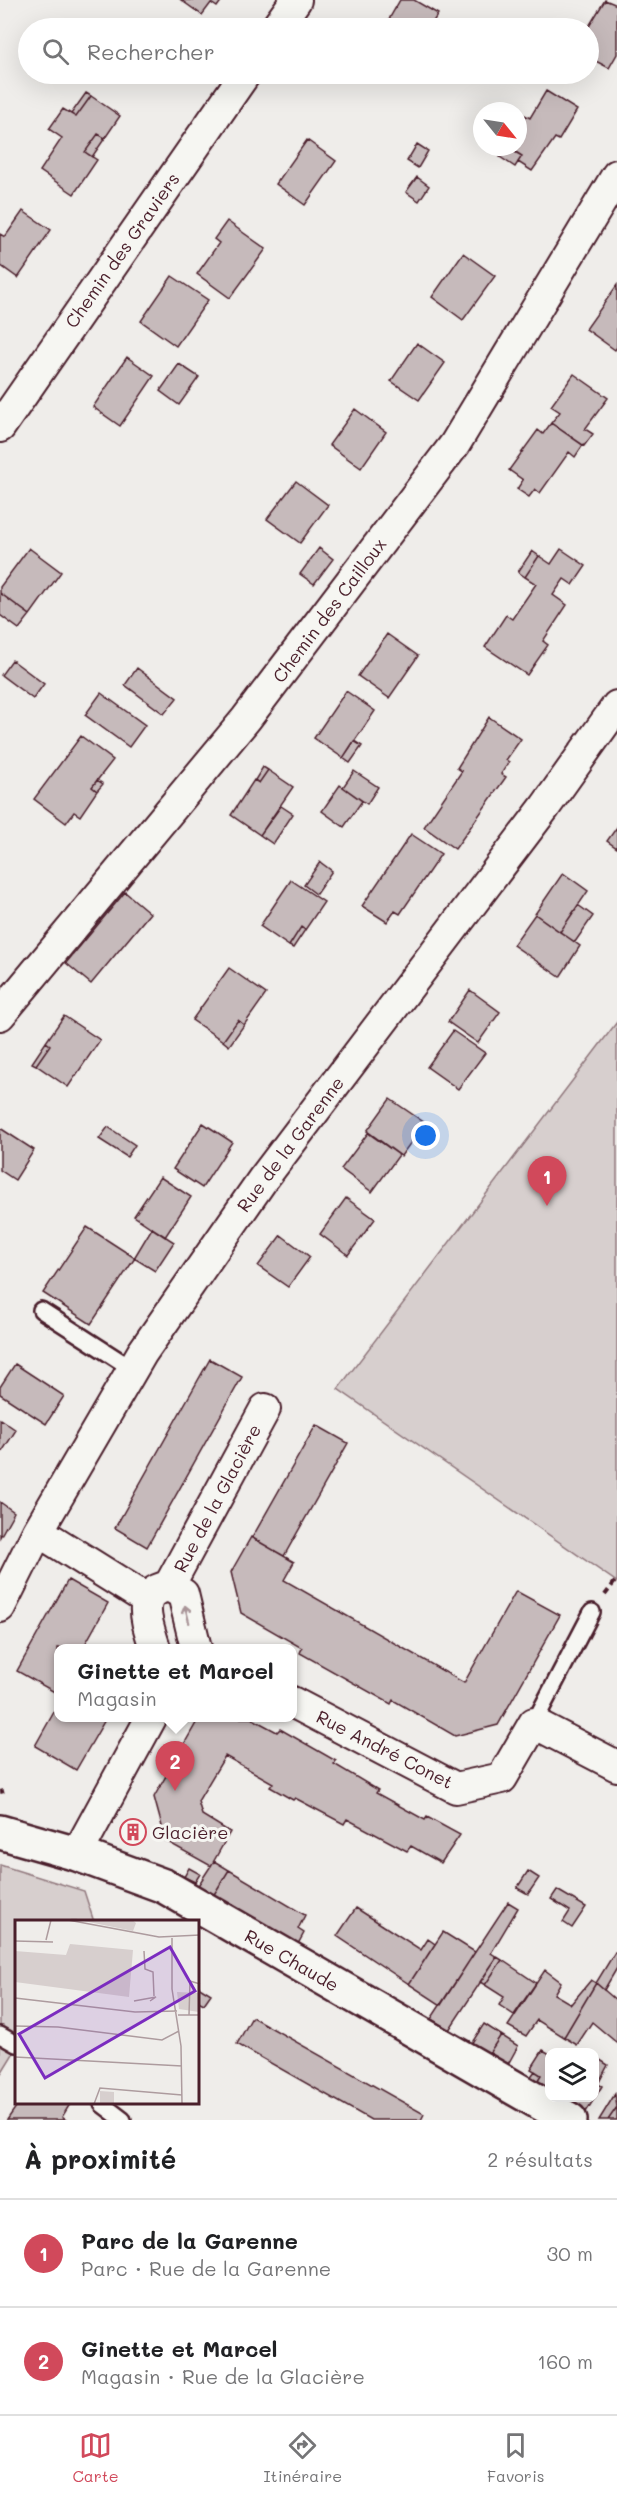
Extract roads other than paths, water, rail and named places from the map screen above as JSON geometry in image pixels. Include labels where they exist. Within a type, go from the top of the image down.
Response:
[{"type":"street","points":[[283,18],[296,0]]},
{"type":"street","name":"Chemin des Graviers","points":[[0,428],[238,84]]},
{"type":"street","name":"Chemin des Cailloux","points":[[0,1015],[246,719],[455,444],[617,175]]},
{"type":"street","name":"Rue de la Garenne","points":[[0,1607],[38,1531],[142,1353],[263,1179],[545,807],[617,706]]},
{"type":"street","name":"Rue de la Glacière","points":[[195,1644],[183,1594],[158,1593],[265,1409]]},
{"type":"street","points":[[38,1531],[158,1593],[144,1613],[154,1644]]},
{"type":"street","name":"Rue André Conet","points":[[297,1705],[456,1788],[502,1778],[534,1723]]},
{"type":"street","points":[[77,1854],[149,1722]]},
{"type":"street","points":[[534,1723],[617,1766]]},
{"type":"street","name":"Rue Chaude","points":[[0,1832],[77,1854],[164,1886],[570,2120]]},
{"type":"lane","points":[[41,1310],[134,1370]]},
{"type":"lane","points":[[534,1723],[592,1612]]},
{"type":"lane","points":[[0,2035],[15,2043]]},
{"type":"lane","points":[[104,2105],[123,2120]]},
{"type":"place","name":"Parc de la Garenne","points":[[547,1206]]},
{"type":"place","name":"Ginette et Marcel","points":[[175,1791]]},
{"type":"place","name":"Glacière","points":[[133,1832]]}]
